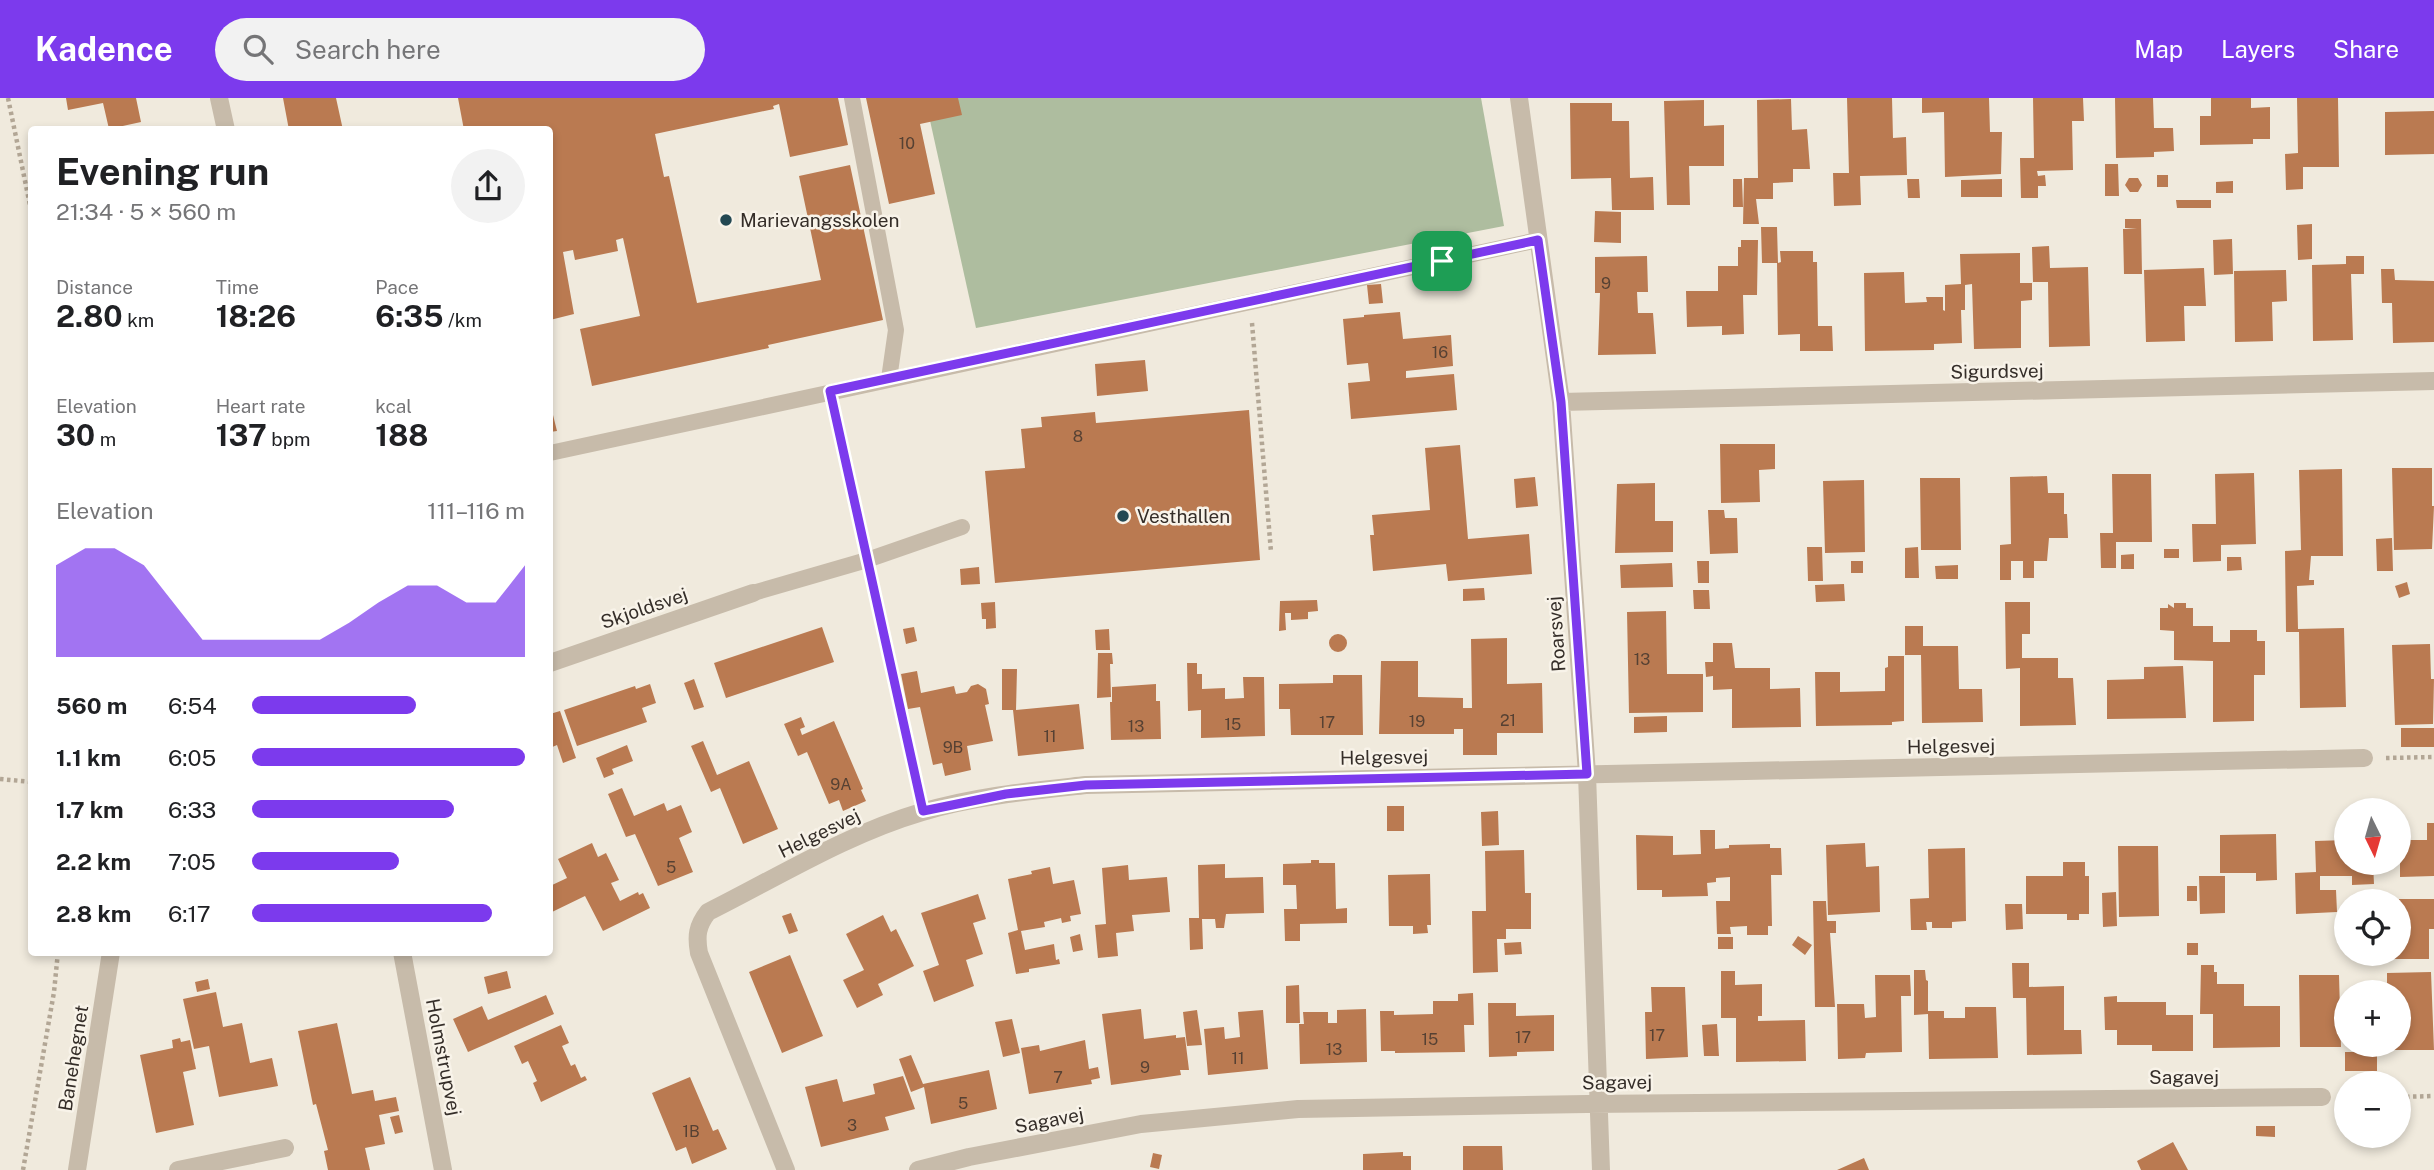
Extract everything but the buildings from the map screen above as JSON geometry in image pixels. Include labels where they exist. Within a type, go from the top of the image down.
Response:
[{"type":"street","points":[[219,98],[225,126]]},
{"type":"street","name":"Roarsvej","points":[[1518,98],[1561,402],[1587,774],[1601,1170]]},
{"type":"street","name":"Sigurdsvej","points":[[1561,402],[2434,381]]},
{"type":"street","name":"Skjoldsvej","points":[[553,662],[753,593]]},
{"type":"street","name":"Helgesvej","points":[[786,1170],[699,953],[696,939],[699,924],[708,912],[867,831],[923,811],[1006,794],[1086,785],[2364,758]]},
{"type":"street","name":"Banehegnet","points":[[77,1170],[110,956]]},
{"type":"street","name":"Holmstrupvej","points":[[403,956],[443,1170]]},
{"type":"street","name":"Sagavej","points":[[918,1170],[969,1157],[1141,1124],[1298,1109],[2322,1097]]},
{"type":"street","points":[[178,1170],[285,1148]]},
{"type":"lane","points":[[852,98],[896,330],[889,379]]},
{"type":"lane","points":[[553,452],[1538,240]]},
{"type":"lane","points":[[753,593],[867,560],[962,527]]},
{"type":"path","points":[[8,98],[28,196]]},
{"type":"path","points":[[1251,302],[1271,552]]},
{"type":"path","points":[[830,391],[923,811]]},
{"type":"path","points":[[2364,758],[2434,757]]},
{"type":"path","points":[[0,779],[28,782]]},
{"type":"path","points":[[23,1170],[54,992],[58,956]]},
{"type":"path","points":[[2411,1097],[2434,1096]]},
{"type":"green space","points":[[925,98],[1481,98],[1504,226],[976,328]]},
{"type":"place","name":"Marievangsskolen","points":[[726,220]]},
{"type":"place","name":"Vesthallen","points":[[1123,516]]},
{"type":"route","points":[[1538,240],[1561,402],[1587,774],[1086,785],[1006,794],[923,811],[830,391],[1442,261],[1538,240]]}]
